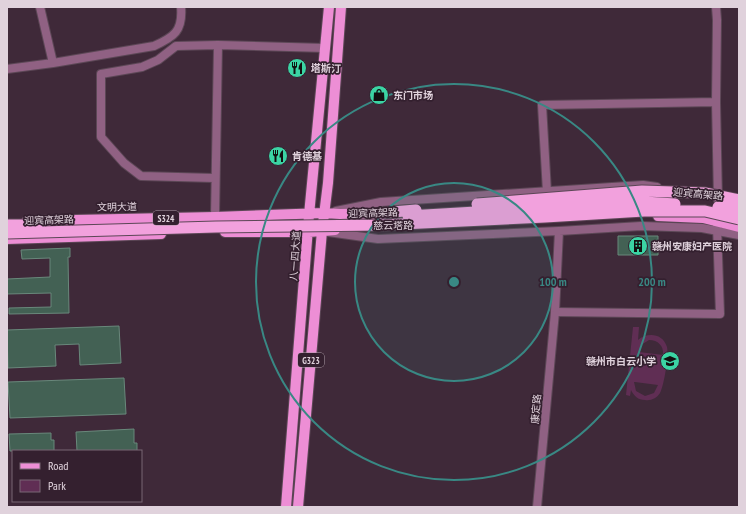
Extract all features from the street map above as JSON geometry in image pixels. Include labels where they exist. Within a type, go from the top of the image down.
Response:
[{"type":"highway","points":[[381,213],[542,198],[642,191],[705,193],[739,199]]},
{"type":"highway","name":"迎宾高架路","points":[[7,226],[381,218],[644,202],[705,205],[739,211]]},
{"type":"highway","name":"迎宾高架路","points":[[7,233],[224,227],[381,225],[644,211],[705,212],[739,220]]},
{"type":"highway","points":[[379,229],[546,225],[643,217],[704,217],[739,220]]},
{"type":"main road","name":"八一四大道","points":[[286,507],[309,232],[309,214],[329,7]]},
{"type":"main road","name":"G323","points":[[298,507],[341,7]]},
{"type":"main road","name":"慈云塔路","points":[[324,213],[381,213],[643,195],[718,197],[739,205]]},
{"type":"main road","name":"文明大道","points":[[7,222],[324,213]]},
{"type":"main road","name":"慈云塔路","points":[[686,217],[703,218],[717,226],[739,227]]},
{"type":"main road","name":"慈云塔路","points":[[322,231],[379,229]]},
{"type":"main road","name":"S324","points":[[7,239],[216,232],[322,231]]},
{"type":"street","points":[[40,7],[52,63]]},
{"type":"street","points":[[7,69],[154,46],[168,40],[177,32],[181,22],[181,7]]},
{"type":"street","points":[[555,312],[720,314],[717,226],[716,7]]},
{"type":"street","points":[[214,178],[141,176],[124,163],[100,137],[101,74],[142,66],[158,60],[176,46],[218,45],[325,48]]},
{"type":"street","points":[[215,217],[214,178],[218,45]]},
{"type":"street","points":[[547,192],[542,105],[716,102]]},
{"type":"street","name":"慈云塔路","points":[[324,213],[381,202],[643,185],[707,190],[718,197],[739,199]]},
{"type":"street","name":"慈云塔路","points":[[322,231],[378,239],[641,226],[702,228],[717,226],[739,235]]},
{"type":"street","name":"康定路","points":[[537,507],[555,312],[559,231]]},
{"type":"green space","points":[[633,327],[639,327],[638,340],[642,337],[654,335],[665,342],[667,347],[667,363],[662,389],[654,399],[640,399],[635,396],[631,390],[630,396],[626,395]],"holes":[[[649,340],[660,344],[663,355],[639,352],[641,345]],[[635,382],[658,385],[654,393],[645,396],[636,391]]]},
{"type":"building","name":"赣州安康妇产医院","points":[[618,236],[658,236],[658,255],[618,255]]},
{"type":"building","points":[[70,248],[70,257],[68,257],[69,313],[9,314],[9,308],[51,307],[51,293],[7,294],[7,279],[50,277],[50,258],[22,259],[21,250]]},
{"type":"building","points":[[119,326],[121,363],[80,365],[79,344],[55,345],[56,366],[8,368],[7,330]]},
{"type":"building","points":[[124,378],[126,414],[10,418],[8,382]]},
{"type":"building","points":[[134,429],[134,443],[137,443],[137,450],[77,450],[76,432]]},
{"type":"building","points":[[51,433],[51,440],[54,440],[54,450],[10,451],[9,434]]},
{"type":"place","name":"塔斯汀","points":[[297,68]]},
{"type":"place","name":"东门市场","points":[[379,95]]},
{"type":"place","name":"肯德基","points":[[278,156]]},
{"type":"place","name":"赣州安康妇产医院","points":[[638,246]]},
{"type":"place","name":"赣州市白云小学","points":[[670,361]]}]
